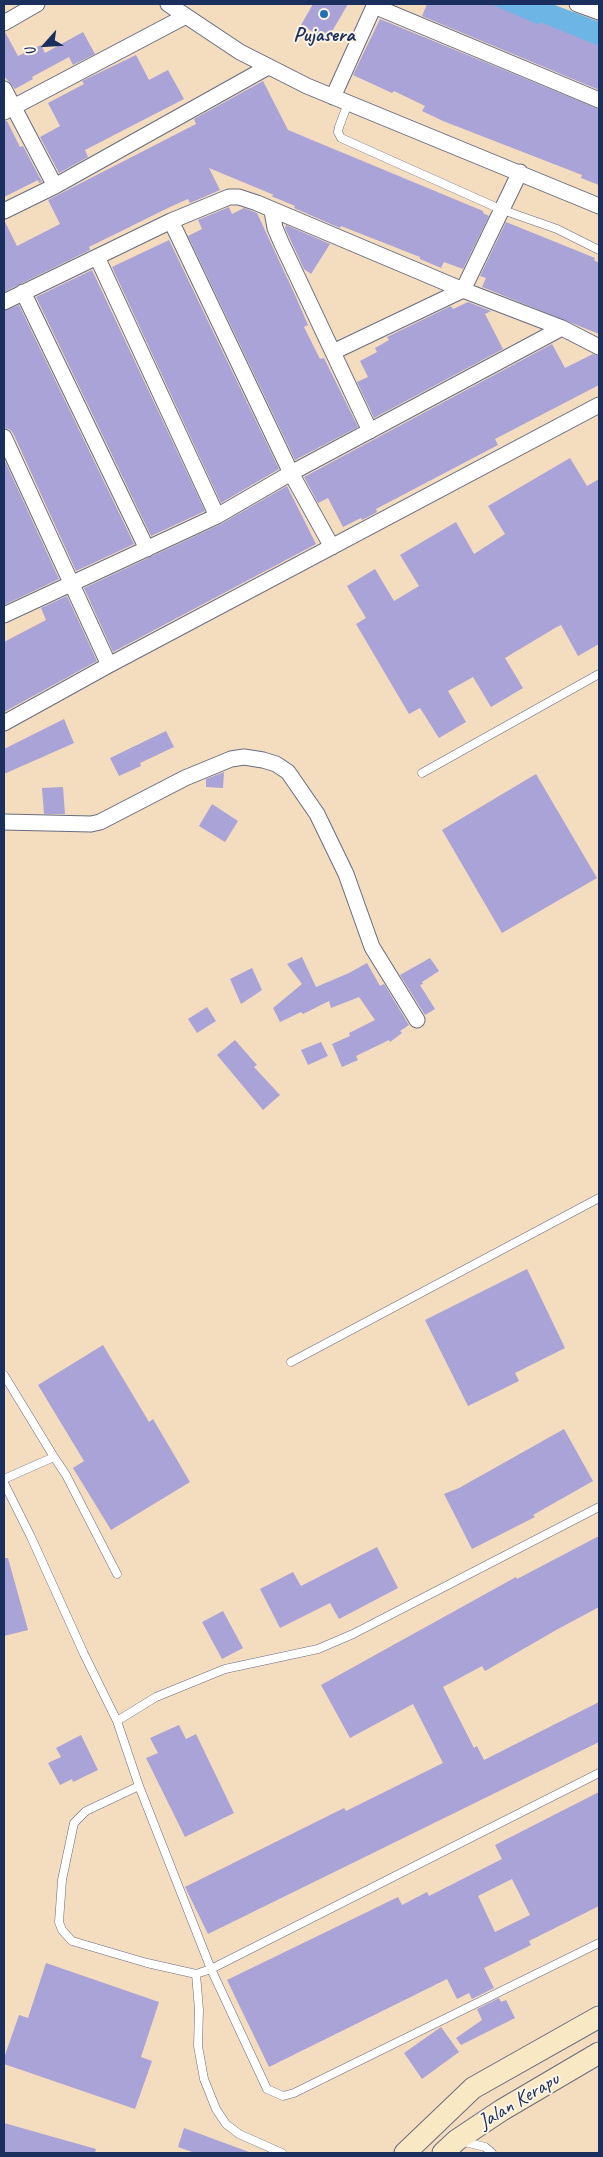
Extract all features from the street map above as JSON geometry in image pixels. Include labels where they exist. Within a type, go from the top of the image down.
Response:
[{"type":"street","points":[[4,22],[37,4]]},
{"type":"street","points":[[168,4],[214,36],[268,67],[333,97],[520,172],[599,206]]},
{"type":"street","points":[[577,4],[599,12]]},
{"type":"street","points":[[333,97],[374,5],[599,100]]},
{"type":"street","points":[[8,110],[186,16]]},
{"type":"street","points":[[4,212],[55,186],[268,67]]},
{"type":"street","points":[[4,89],[8,110],[55,186]]},
{"type":"street","points":[[333,352],[463,290],[520,172]]},
{"type":"street","points":[[4,302],[171,221],[229,197],[246,199],[463,290],[562,328],[599,347]]},
{"type":"street","points":[[272,210],[275,228],[281,242],[370,431]]},
{"type":"street","points":[[171,221],[290,473],[332,547]]},
{"type":"street","points":[[97,257],[217,516]]},
{"type":"street","points":[[23,292],[147,549]]},
{"type":"street","points":[[4,615],[217,516],[290,473],[562,328]]},
{"type":"street","points":[[4,723],[108,665],[599,405]]},
{"type":"street","points":[[4,437],[108,665]]},
{"type":"street","points":[[4,822],[91,824],[111,817],[184,778],[231,759],[244,757],[276,764],[288,772],[296,781],[317,814],[346,874],[372,947],[417,1020]]},
{"type":"street","points":[[405,2153],[473,2088],[599,2017]]},
{"type":"street","name":"Jalan Kerapu","points":[[450,2147],[502,2110],[599,2053]]},
{"type":"lane","points":[[348,103],[339,127],[338,132],[341,138],[500,210],[556,229],[599,250]]},
{"type":"lane","points":[[422,773],[599,674]]},
{"type":"lane","points":[[291,1362],[599,1198]]},
{"type":"lane","points":[[4,1375],[66,1475],[117,1574]]},
{"type":"lane","points":[[4,1479],[54,1458]]},
{"type":"lane","points":[[4,1484],[31,1537],[84,1654],[117,1721],[140,1786],[211,1968],[267,2089],[283,2096],[294,2093],[599,1943]]},
{"type":"lane","points":[[117,1721],[156,1697],[225,1669],[318,1649],[353,1634],[599,1507]]},
{"type":"lane","points":[[140,1786],[86,1811],[74,1823],[62,1880],[59,1922],[62,1930],[72,1941],[146,1963],[196,1974],[599,1773]]},
{"type":"lane","points":[[196,1974],[199,2010],[198,2046],[204,2079],[216,2109],[226,2124],[239,2134],[282,2153]]},
{"type":"lane","points":[[450,2147],[485,2147],[492,2153]]},
{"type":"building","name":"Pujasera","points":[[313,4],[348,4],[327,40],[301,25]]},
{"type":"building","points":[[427,4],[491,4],[539,25],[540,22],[599,46],[599,90],[422,16]]},
{"type":"building","points":[[380,19],[599,109],[599,185],[581,178],[582,175],[443,121],[422,111],[425,106],[394,91],[392,93],[353,75]]},
{"type":"building","points":[[4,32],[18,56],[41,45],[45,53],[83,32],[95,54],[73,65],[69,57],[32,77],[33,79],[15,89],[4,76]]},
{"type":"building","points":[[136,55],[149,80],[168,70],[184,99],[85,150],[88,157],[59,173],[40,137],[60,126],[48,103],[84,84],[82,81]]},
{"type":"building","points":[[263,81],[288,130],[483,211],[483,213],[489,216],[463,269],[444,262],[441,268],[420,259],[420,257],[341,226],[340,228],[271,196],[274,195],[209,168],[220,190],[190,203],[188,199],[170,207],[89,247],[90,250],[4,292],[4,220],[17,246],[60,224],[48,200],[196,124],[194,119]]},
{"type":"building","points":[[4,121],[7,121],[20,147],[23,146],[42,182],[39,183],[38,180],[4,197]]},
{"type":"building","points":[[229,207],[232,214],[244,208],[257,213],[308,325],[304,327],[320,359],[324,358],[358,427],[295,460],[188,236],[202,229],[198,220]]},
{"type":"building","points":[[506,222],[595,258],[594,260],[599,263],[599,334],[482,287],[486,278],[480,276]]},
{"type":"building","points":[[286,225],[330,244],[311,274],[304,269],[285,228]]},
{"type":"building","points":[[169,240],[279,469],[221,503],[112,267]]},
{"type":"building","points":[[92,270],[205,511],[151,536],[36,297]]},
{"type":"building","points":[[468,302],[491,311],[485,314],[503,349],[374,418],[357,382],[368,377],[360,361],[377,352],[375,348],[389,340],[387,337],[451,306],[453,309]]},
{"type":"building","points":[[19,305],[134,544],[76,571],[13,433],[9,429],[4,428],[4,311]]},
{"type":"building","points":[[552,344],[565,368],[593,354],[599,356],[599,385],[495,439],[498,445],[376,509],[377,512],[362,520],[361,518],[343,527],[328,498],[318,503],[304,477]]},
{"type":"building","points":[[570,458],[587,486],[599,479],[599,644],[578,656],[561,625],[555,628],[505,658],[523,688],[491,707],[473,677],[448,691],[466,722],[439,738],[420,708],[409,714],[356,624],[366,618],[347,586],[375,569],[394,601],[419,586],[400,555],[456,522],[474,554],[505,534],[488,506]]},
{"type":"building","points":[[4,459],[59,579],[4,605]]},
{"type":"building","points":[[287,486],[316,544],[113,652],[84,588],[221,524]]},
{"type":"building","points":[[67,596],[97,661],[4,712],[4,642],[46,620],[41,608]]},
{"type":"building","points":[[64,719],[74,743],[4,774],[4,749]]},
{"type":"building","points":[[166,731],[174,747],[140,763],[141,766],[119,776],[110,758]]},
{"type":"building","points":[[224,772],[223,788],[206,787],[206,779]]},
{"type":"building","points":[[536,774],[597,878],[502,933],[442,830]]},
{"type":"building","points":[[63,787],[65,814],[44,814],[42,788]]},
{"type":"building","points":[[212,804],[238,821],[225,842],[199,826]]},
{"type":"building","points":[[302,957],[316,987],[367,963],[380,986],[384,984],[409,1025],[400,1031],[402,1033],[390,1042],[389,1040],[356,1056],[358,1060],[342,1067],[332,1044],[350,1036],[349,1033],[375,1020],[359,997],[331,1008],[329,1001],[303,1014],[301,1012],[280,1022],[273,1008],[302,984],[287,964]]},
{"type":"building","points":[[430,958],[439,971],[420,985],[435,1009],[425,1015],[400,975]]},
{"type":"building","points":[[252,968],[262,990],[241,1004],[230,979]]},
{"type":"building","points":[[207,1007],[216,1021],[197,1033],[188,1019]]},
{"type":"building","points":[[235,1040],[257,1065],[254,1067],[280,1095],[263,1110],[217,1055]]},
{"type":"building","points":[[321,1042],[328,1056],[308,1065],[301,1050]]},
{"type":"building","points":[[527,1269],[565,1348],[515,1373],[519,1381],[468,1406],[425,1320]]},
{"type":"building","points":[[103,1345],[149,1422],[153,1419],[190,1482],[111,1530],[73,1468],[84,1461],[38,1385]]},
{"type":"building","points":[[564,1429],[593,1481],[533,1515],[535,1517],[472,1549],[444,1494],[459,1488]]},
{"type":"building","points":[[599,1536],[599,1607],[485,1671],[482,1666],[443,1687],[474,1748],[477,1746],[484,1760],[599,1702],[599,1742],[208,1934],[185,1887],[344,1808],[346,1811],[443,1763],[413,1704],[350,1738],[321,1685],[516,1577],[517,1579]]},
{"type":"building","points":[[377,1547],[398,1588],[339,1619],[330,1603],[280,1628],[260,1589],[293,1572],[301,1586]]},
{"type":"building","points":[[4,1558],[8,1558],[28,1630],[4,1636]]},
{"type":"building","points":[[223,1611],[243,1648],[222,1659],[202,1622]]},
{"type":"building","points":[[179,1725],[186,1739],[196,1734],[234,1813],[185,1837],[146,1758],[158,1753],[150,1738]]},
{"type":"building","points":[[81,1735],[98,1770],[73,1782],[72,1779],[60,1785],[48,1763],[61,1757],[56,1748]]},
{"type":"building","points":[[599,1792],[599,1906],[529,1941],[531,1945],[484,1968],[494,1988],[472,1999],[469,1993],[457,1999],[447,1979],[269,2067],[227,1980],[398,1897],[402,1905],[427,1892],[429,1896],[502,1859],[495,1845]],"holes":[[[512,1879],[530,1915],[495,1932],[478,1896]]]},
{"type":"building","points":[[46,1963],[159,2002],[141,2057],[152,2061],[135,2109],[4,2064],[4,2058],[19,2015],[28,2018]]},
{"type":"building","points":[[499,1998],[501,2002],[506,2000],[515,2018],[461,2045],[456,2038],[482,2020],[477,2009]]},
{"type":"building","points":[[441,2027],[459,2052],[422,2079],[404,2053]]},
{"type":"building","points":[[4,2123],[96,2149],[95,2153],[4,2153]]},
{"type":"building","points":[[184,2128],[249,2153],[195,2153],[178,2147]]},
{"type":"waterway","points":[[504,4],[599,40]]},
{"type":"place","name":"Pujasera","points":[[324,14]]}]
